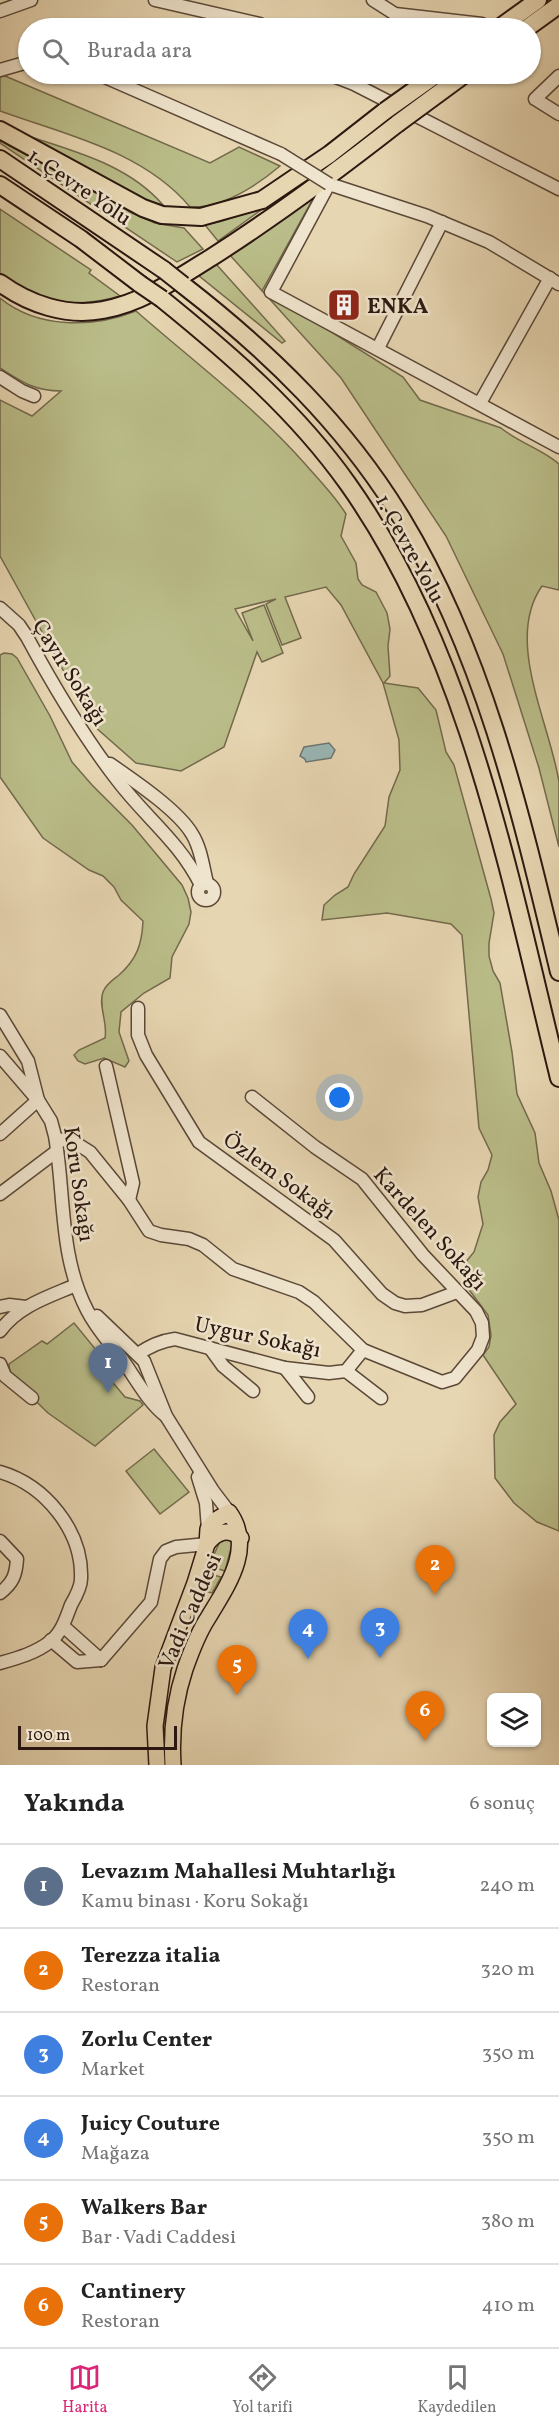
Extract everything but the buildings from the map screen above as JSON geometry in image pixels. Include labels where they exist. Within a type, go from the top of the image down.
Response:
[{"type":"highway","points":[[505,18],[538,0]]},
{"type":"highway","points":[[540,18],[559,5]]},
{"type":"highway","points":[[0,130],[143,208],[162,215],[201,217],[262,200],[330,154],[423,84]]},
{"type":"highway","points":[[0,282],[30,300],[53,309],[79,312],[102,310],[126,304],[169,284],[232,244],[345,165],[451,84]]},
{"type":"highway","name":"1. Çevre Yolu","points":[[0,159],[164,270],[224,317],[297,384],[349,444],[403,520],[450,612],[491,720],[526,838],[559,972]]},
{"type":"highway","name":"1. Çevre Yolu","points":[[0,185],[81,239],[162,299],[243,367],[303,428],[347,483],[384,538],[406,580],[451,683],[481,775],[559,1078]]},
{"type":"main road","points":[[230,1512],[214,1521],[207,1537],[212,1538],[226,1531],[233,1532],[241,1538]]},
{"type":"main road","name":"Vadi Caddesi","points":[[172,1765],[174,1723],[185,1670],[206,1620],[231,1577],[240,1550],[239,1529],[230,1512]]},
{"type":"main road","name":"Vadi Caddesi","points":[[157,1765],[155,1726],[157,1697],[163,1668],[195,1583],[207,1537]]},
{"type":"street","points":[[0,11],[31,0]]},
{"type":"street","points":[[155,0],[237,18]]},
{"type":"street","points":[[373,0],[395,14],[427,18]]},
{"type":"street","points":[[0,70],[18,65]]},
{"type":"street","points":[[559,76],[535,99],[559,114]]},
{"type":"street","points":[[121,84],[281,154],[329,184],[442,222],[489,242],[555,281],[480,403]]},
{"type":"street","points":[[354,84],[559,189]]},
{"type":"street","points":[[329,184],[271,292],[559,447]]},
{"type":"street","points":[[378,348],[442,222]]},
{"type":"street","points":[[0,377],[34,396]]},
{"type":"street","name":"Çayır Sokağı","points":[[0,608],[19,625],[75,722],[119,782],[173,840],[204,884],[193,834],[181,819],[134,780],[104,760]]},
{"type":"street","name":"Özlem Sokağı","points":[[138,1008],[138,1035],[146,1055],[199,1142],[334,1240],[382,1294],[395,1303],[405,1306],[422,1305],[457,1292]]},
{"type":"street","name":"Koru Sokağı","points":[[0,1015],[28,1060],[38,1100],[51,1121],[56,1145],[66,1244],[81,1298],[94,1324],[158,1410],[166,1416]]},
{"type":"street","points":[[0,1056],[38,1100],[0,1134]]},
{"type":"street","points":[[106,1066],[133,1183],[129,1200]]},
{"type":"street","name":"Kardelen Sokağı","points":[[252,1097],[315,1147],[362,1179],[457,1292],[476,1311],[482,1323],[483,1337],[478,1350],[455,1378],[442,1382],[363,1350]]},
{"type":"street","points":[[0,1194],[56,1145],[74,1142],[90,1152],[129,1200],[149,1230],[161,1235],[189,1239],[203,1245],[233,1269],[299,1292],[314,1302],[363,1350]]},
{"type":"street","points":[[0,1331],[9,1318],[26,1307],[76,1285]]},
{"type":"street","name":"Koru Sokağı","points":[[81,1298],[103,1323],[137,1354],[147,1368],[166,1416],[230,1512]]},
{"type":"street","points":[[0,1307],[9,1305],[26,1307]]},
{"type":"street","name":"Uygur Sokağı","points":[[123,1361],[164,1340],[175,1339],[285,1368],[329,1373],[346,1371],[363,1350]]},
{"type":"street","points":[[210,1348],[223,1366],[253,1392]]},
{"type":"street","points":[[0,1364],[5,1376],[32,1398]]},
{"type":"street","points":[[133,1376],[147,1368]]},
{"type":"street","points":[[285,1368],[308,1397]]},
{"type":"street","points":[[346,1371],[381,1398]]},
{"type":"street","name":"Koru Sokağı","points":[[192,1458],[206,1503],[207,1537]]},
{"type":"street","points":[[0,1472],[15,1477],[50,1501],[65,1523],[77,1549],[81,1581],[63,1626],[51,1640],[32,1653],[0,1663]]},
{"type":"street","points":[[51,1640],[77,1662],[101,1660],[151,1602],[160,1559],[166,1551],[207,1537]]},
{"type":"street","points":[[0,1541],[17,1560],[16,1572],[11,1584],[0,1593]]},
{"type":"street","points":[[63,1626],[101,1660]]},
{"type":"green space","points":[[5,76],[18,82],[18,84],[24,84],[210,163],[239,147],[280,166],[238,195],[214,204],[190,207],[171,188],[127,158],[77,137],[0,111],[0,77]]},
{"type":"green space","points":[[16,132],[76,152],[114,168],[148,190],[163,205],[147,201]]},
{"type":"green space","points":[[0,139],[132,213],[155,223],[184,228],[203,249],[177,262],[0,143]]},
{"type":"green space","points":[[315,195],[262,291],[228,253]]},
{"type":"green space","points":[[259,208],[261,210],[218,241],[205,225],[222,221]]},
{"type":"green space","points":[[0,209],[91,270],[89,273],[120,296],[88,302],[56,302],[26,293],[12,284],[0,273]]},
{"type":"green space","points":[[216,264],[285,341],[282,343],[198,275]]},
{"type":"green space","points":[[263,291],[403,377],[420,400],[501,428],[559,464],[559,590],[542,586],[531,608],[527,631],[528,656],[533,682],[559,782],[559,847],[539,768],[503,654],[446,536],[341,378]]},
{"type":"green space","points":[[0,298],[31,316],[66,322],[84,323],[119,317],[136,311],[266,423],[322,483],[346,514],[341,536],[356,563],[358,579],[362,585],[376,592],[387,613],[390,629],[388,646],[390,676],[384,683],[418,688],[436,710],[446,752],[454,765],[494,913],[489,956],[493,971],[500,983],[517,1094],[535,1133],[539,1163],[551,1191],[559,1220],[559,1531],[537,1522],[514,1503],[495,1478],[494,1435],[500,1422],[516,1404],[483,1355],[489,1347],[491,1335],[488,1315],[467,1287],[465,1263],[474,1252],[483,1224],[478,1197],[481,1182],[488,1170],[492,1155],[479,1128],[462,935],[451,924],[387,913],[322,920],[324,905],[348,887],[385,826],[389,797],[400,770],[399,740],[383,683],[341,605],[326,587],[285,597],[301,638],[282,645],[266,604],[276,599],[235,609],[253,641],[242,613],[264,605],[283,653],[262,662],[257,652],[224,747],[181,771],[136,763],[94,726],[0,556],[0,400],[32,416],[61,391],[36,387],[0,368]]},
{"type":"green space","points":[[12,654],[17,658],[50,716],[72,762],[132,825],[182,885],[188,898],[191,912],[189,924],[172,957],[170,978],[144,993],[121,1012],[119,1032],[129,1061],[125,1067],[104,1058],[85,1064],[78,1061],[74,1055],[79,1050],[105,1038],[103,992],[134,957],[140,944],[143,921],[121,900],[114,887],[103,876],[89,870],[43,838],[0,777],[0,655]]},
{"type":"green space","points":[[74,1323],[101,1356],[104,1372],[125,1397],[140,1401],[143,1405],[95,1446],[48,1413],[10,1376],[9,1364],[42,1341],[47,1344]]},
{"type":"green space","points":[[154,1449],[189,1492],[160,1514],[126,1471]]},
{"type":"green space","points":[[221,1539],[230,1539],[232,1544],[225,1571],[209,1566]]},
{"type":"green space","points":[[206,1573],[221,1577],[212,1593],[200,1590]]},
{"type":"water","points":[[329,743],[335,750],[331,758],[306,762],[300,756],[304,747]]},
{"type":"place","name":"ENKA","points":[[344,305]]},
{"type":"place","name":"Levazım Mahallesi Muhtarlığı","points":[[108,1393]]},
{"type":"place","name":"Terezza italia","points":[[435,1595]]},
{"type":"place","name":"Zorlu Center","points":[[380,1658]]},
{"type":"place","name":"Juicy Couture","points":[[308,1659]]},
{"type":"place","name":"Walkers Bar","points":[[237,1695]]},
{"type":"place","name":"Cantinery","points":[[425,1741]]}]
